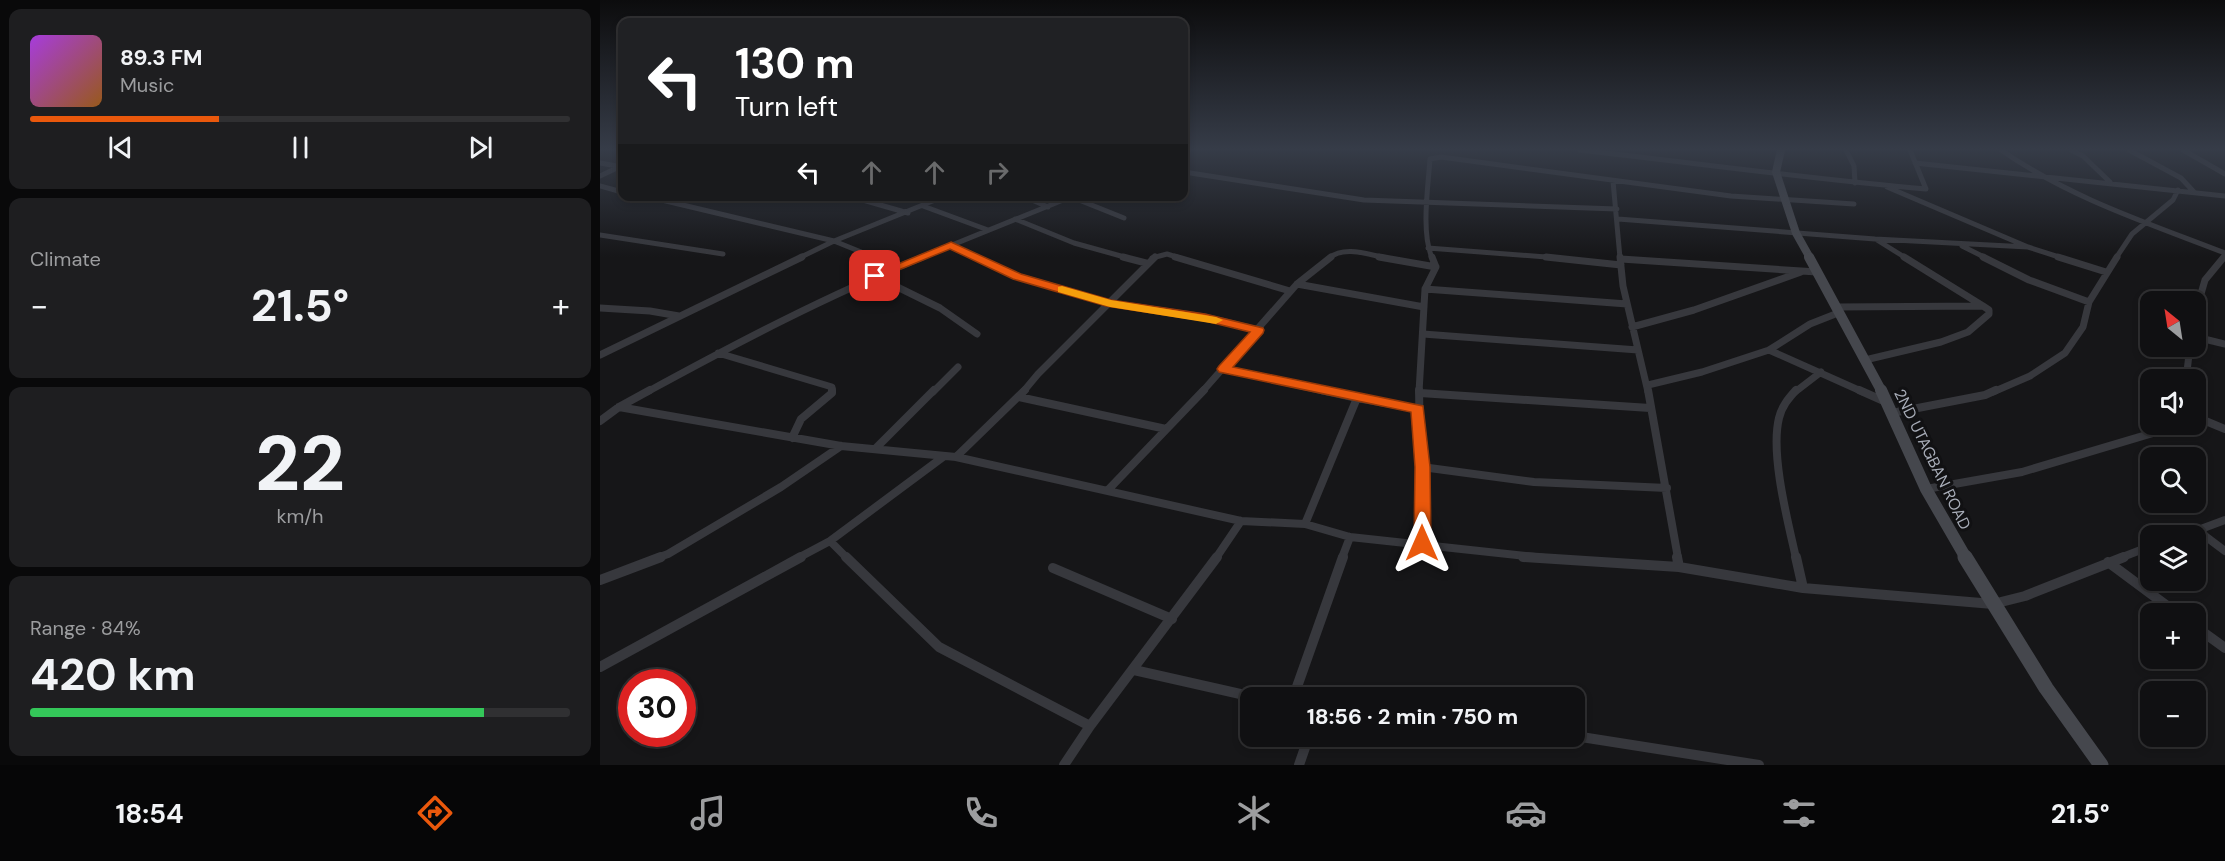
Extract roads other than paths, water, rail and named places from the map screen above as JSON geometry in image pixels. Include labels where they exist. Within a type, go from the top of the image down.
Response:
[{"type":"street","points":[[600,186],[618,191]]},
{"type":"street","points":[[1282,186],[1344,197],[1617,209]]},
{"type":"street","points":[[1422,543],[1422,467],[1418,409],[1425,289],[1436,267],[1428,248],[1427,186]]},
{"type":"street","points":[[1614,186],[1627,304],[1648,385],[1650,408],[1667,488],[1679,567]]},
{"type":"street","points":[[1659,186],[1784,201],[1854,204]]},
{"type":"street","name":"2ND UTAGBAN ROAD","points":[[1780,186],[1796,232],[1890,408],[1926,489],[2046,688],[2101,765]]},
{"type":"street","points":[[1877,186],[1926,189],[1925,186]]},
{"type":"street","points":[[2061,186],[2225,254],[2205,280],[2202,291]]},
{"type":"street","points":[[2141,186],[2225,196]]},
{"type":"street","points":[[2188,186],[2194,192]]},
{"type":"street","points":[[1887,187],[2028,247],[2106,272]]},
{"type":"street","points":[[1769,350],[1821,372],[1890,408],[1984,395],[2030,376],[2065,353],[2084,327],[2089,302],[2132,234],[2173,200],[2178,190]]},
{"type":"street","points":[[666,201],[834,242],[896,266]]},
{"type":"street","points":[[866,201],[908,213]]},
{"type":"street","points":[[600,355],[834,242],[934,201]]},
{"type":"street","points":[[1034,201],[1048,207]]},
{"type":"street","points":[[600,421],[619,407],[718,353],[875,276],[1062,201]]},
{"type":"street","points":[[1082,201],[1124,218]]},
{"type":"street","points":[[923,206],[988,230]]},
{"type":"street","points":[[1016,219],[1074,243],[1146,263]]},
{"type":"street","points":[[1618,219],[1875,239],[2028,247]]},
{"type":"street","points":[[600,235],[723,254]]},
{"type":"street","points":[[1864,360],[1941,342],[1968,332],[1989,314],[1989,310],[1983,306],[1875,239]]},
{"type":"street","points":[[1958,243],[2029,280],[2089,302]]},
{"type":"street","points":[[951,245],[1017,276],[1110,303],[1205,317],[1258,330]]},
{"type":"street","points":[[1428,248],[1621,262],[1817,272]]},
{"type":"street","points":[[1108,490],[1224,369],[1290,291],[1335,253],[1341,251],[1436,267]]},
{"type":"street","points":[[956,457],[1019,397],[1038,374],[1110,303],[1153,256],[1167,254],[1290,291]]},
{"type":"street","points":[[1632,327],[1694,310],[1803,271]]},
{"type":"street","points":[[875,276],[940,308],[977,334]]},
{"type":"street","points":[[1297,284],[1424,307]]},
{"type":"street","points":[[1425,289],[1627,304]]},
{"type":"street","points":[[1648,385],[1702,372],[1769,350],[1837,310],[1983,306]]},
{"type":"street","points":[[600,308],[650,311],[680,316]]},
{"type":"street","points":[[1423,334],[1638,350]]},
{"type":"street","points":[[2206,339],[2225,344]]},
{"type":"street","points":[[718,353],[832,387],[832,393],[801,419],[792,438]]},
{"type":"street","points":[[876,448],[958,367]]},
{"type":"street","points":[[1224,369],[1418,409]]},
{"type":"street","points":[[1803,588],[1780,466],[1778,420],[1782,407],[1792,394],[1821,372]]},
{"type":"street","points":[[1420,393],[1650,408]]},
{"type":"street","points":[[1019,397],[1166,429]]},
{"type":"street","points":[[1305,524],[1357,398]]},
{"type":"street","points":[[619,407],[841,446],[956,457],[1241,520],[1305,524],[1350,537],[1422,543],[1525,556],[1679,567],[1803,588],[1994,604],[2025,596],[2140,550]]},
{"type":"street","points":[[2206,421],[2225,429]]},
{"type":"street","points":[[1926,489],[2022,472],[2146,435]]},
{"type":"street","points":[[600,580],[668,554],[781,487],[841,446]]},
{"type":"street","points":[[600,667],[830,541],[943,457]]},
{"type":"street","points":[[1422,467],[1534,482],[1667,488]]},
{"type":"street","points":[[1064,765],[1090,726],[1172,619],[1241,520]]},
{"type":"street","points":[[2206,527],[2225,520]]},
{"type":"street","points":[[1297,687],[1350,537]]},
{"type":"street","points":[[2206,537],[2225,551]]},
{"type":"street","points":[[830,541],[939,647],[1090,726]]},
{"type":"street","points":[[2108,562],[2163,603]]},
{"type":"street","points":[[1053,568],[1172,619]]},
{"type":"street","points":[[2206,634],[2225,648]]},
{"type":"street","points":[[1134,670],[1240,694]]},
{"type":"street","points":[[1585,738],[1759,765]]},
{"type":"street","points":[[1299,765],[1305,747]]}]
